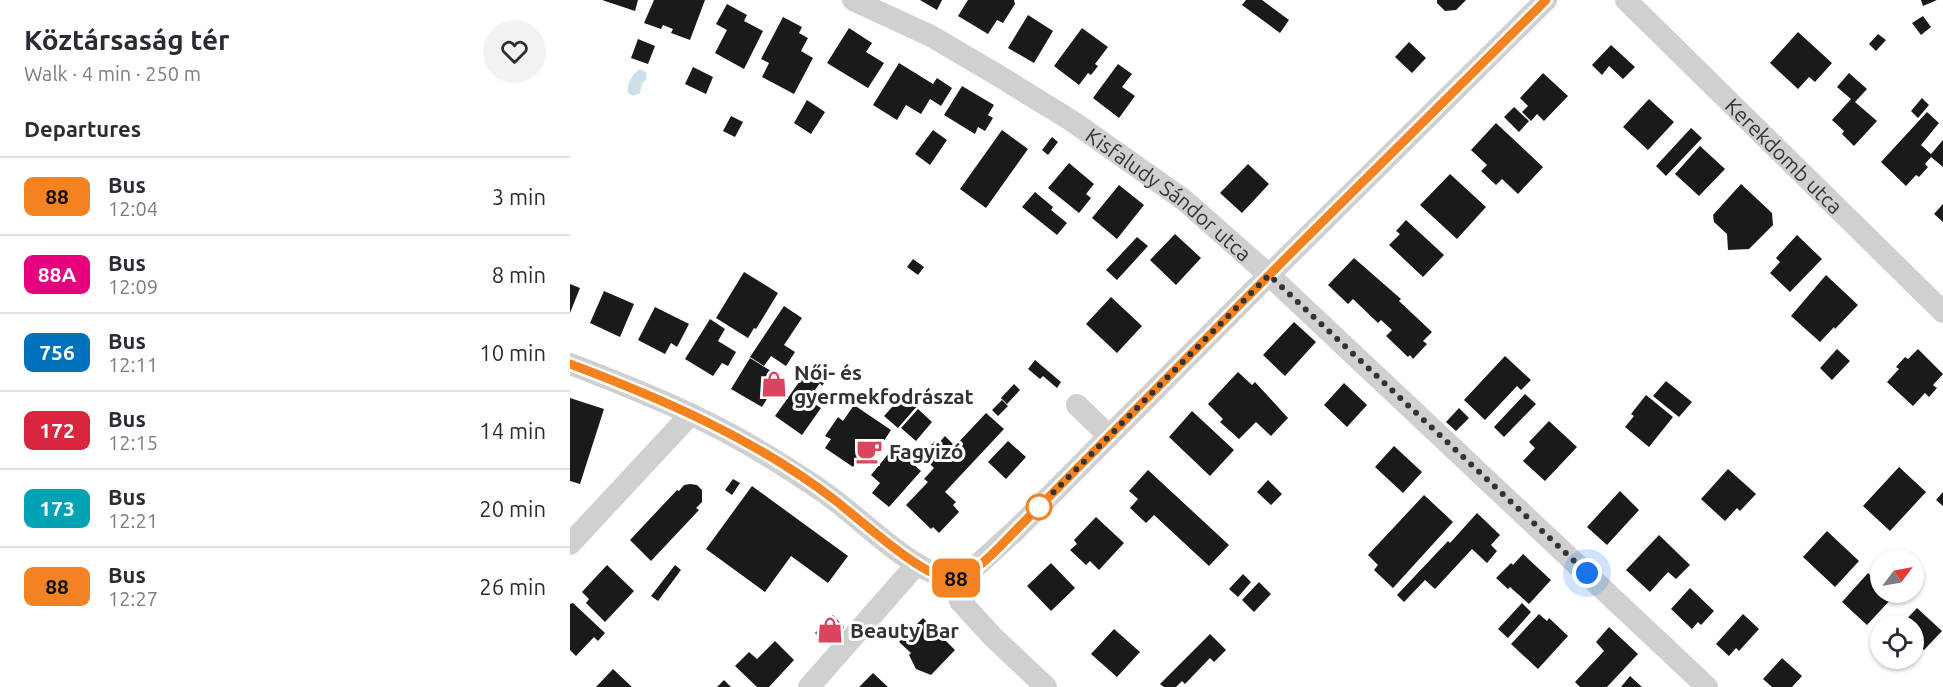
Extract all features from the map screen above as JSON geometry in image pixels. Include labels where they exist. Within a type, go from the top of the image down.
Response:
[{"type":"street","name":"Kisfaludy Sándor utca","points":[[854,0],[931,36],[1072,121],[1184,200],[1269,275],[1707,687]]},
{"type":"street","points":[[570,364],[691,414],[775,460],[832,498],[917,564],[937,576],[953,579],[971,572],[990,555],[1546,0]]},
{"type":"street","name":"Kerekdomb utca","points":[[1626,0],[1943,312]]},
{"type":"street","points":[[1077,405],[1109,436]]},
{"type":"street","points":[[570,544],[691,414]]},
{"type":"street","points":[[808,687],[917,564]]},
{"type":"street","points":[[953,579],[960,601],[993,637],[1046,687]]},
{"type":"water","points":[[640,69],[646,72],[647,78],[642,84],[640,93],[633,96],[628,93],[629,83]]},
{"type":"building","points":[[602,0],[638,0],[635,11]]},
{"type":"building","points":[[654,0],[705,0],[690,40],[671,33],[673,29],[663,25],[661,29],[644,23]]},
{"type":"building","points":[[920,0],[942,0],[937,10]]},
{"type":"building","points":[[968,0],[1014,0],[1015,4],[1003,23],[997,20],[988,34],[958,16]]},
{"type":"building","points":[[1246,0],[1262,0],[1289,20],[1280,33],[1242,5]]},
{"type":"building","points":[[1437,0],[1466,0],[1456,10],[1445,11]]},
{"type":"building","points":[[1921,0],[1937,0],[1923,6]]},
{"type":"building","points":[[727,4],[747,15],[744,21],[763,31],[744,69],[715,53],[727,30],[716,24]]},
{"type":"building","points":[[1028,15],[1053,31],[1034,63],[1008,48]]},
{"type":"building","points":[[1923,16],[1931,27],[1921,35],[1912,23]]},
{"type":"building","points":[[783,17],[802,27],[799,33],[808,38],[801,51],[813,58],[794,94],[762,77],[769,63],[761,59]]},
{"type":"building","points":[[849,28],[872,43],[866,52],[884,63],[868,88],[827,63]]},
{"type":"building","points":[[1082,28],[1108,47],[1095,64],[1098,66],[1091,75],[1088,73],[1079,85],[1054,66]]},
{"type":"building","points":[[1798,32],[1832,63],[1815,82],[1809,77],[1798,89],[1770,63]]},
{"type":"building","points":[[1878,34],[1886,40],[1876,51],[1869,44]]},
{"type":"building","points":[[638,39],[655,46],[648,64],[631,58]]},
{"type":"building","points":[[1409,42],[1426,58],[1412,73],[1395,57]]},
{"type":"building","points":[[1611,45],[1635,67],[1623,79],[1609,66],[1602,75],[1592,65]]},
{"type":"building","points":[[899,63],[933,84],[937,78],[952,88],[941,106],[930,99],[921,114],[906,105],[897,120],[873,105]]},
{"type":"building","points":[[1118,64],[1132,74],[1122,87],[1135,96],[1119,118],[1093,98]]},
{"type":"building","points":[[693,67],[713,77],[706,94],[685,84]]},
{"type":"building","points":[[1543,73],[1568,96],[1544,121],[1537,114],[1531,121],[1522,112],[1528,106],[1520,98]]},
{"type":"building","points":[[1849,73],[1867,89],[1855,102],[1877,121],[1854,146],[1842,134],[1844,131],[1832,120],[1851,99],[1837,87]]},
{"type":"building","points":[[962,86],[994,105],[988,115],[993,118],[985,131],[978,127],[975,134],[944,115]]},
{"type":"building","points":[[1922,98],[1929,105],[1918,118],[1911,111]]},
{"type":"building","points":[[1649,99],[1674,122],[1648,150],[1623,127]]},
{"type":"building","points":[[807,100],[825,112],[811,134],[794,123]]},
{"type":"building","points":[[1514,107],[1529,121],[1519,132],[1504,117]]},
{"type":"building","points":[[1927,112],[1939,123],[1921,145],[1931,154],[1943,140],[1943,167],[1931,157],[1925,164],[1928,167],[1906,186],[1881,162]]},
{"type":"building","points":[[731,116],[743,122],[735,137],[723,131]]},
{"type":"building","points":[[1496,123],[1543,167],[1518,194],[1502,179],[1496,185],[1481,171],[1487,165],[1471,150]]},
{"type":"building","points":[[1691,128],[1702,138],[1666,176],[1656,166]]},
{"type":"building","points":[[933,130],[947,140],[930,165],[915,154]]},
{"type":"building","points":[[1002,130],[1028,149],[986,208],[960,189]]},
{"type":"building","points":[[1052,137],[1058,142],[1048,155],[1042,150]]},
{"type":"building","points":[[1700,146],[1725,169],[1699,196],[1675,174]]},
{"type":"building","points":[[1069,163],[1094,184],[1086,194],[1091,198],[1079,213],[1048,188]]},
{"type":"building","points":[[1248,164],[1269,184],[1242,213],[1220,193]]},
{"type":"building","points":[[1450,174],[1486,207],[1457,239],[1420,205]]},
{"type":"building","points":[[1741,184],[1772,213],[1773,225],[1749,249],[1728,250],[1727,234],[1714,222],[1713,215]]},
{"type":"building","points":[[1119,185],[1144,205],[1117,239],[1092,218]]},
{"type":"building","points":[[1035,192],[1067,223],[1057,235],[1022,207]]},
{"type":"building","points":[[1943,204],[1943,222],[1934,214]]},
{"type":"building","points":[[1406,220],[1444,255],[1423,277],[1389,245],[1400,234],[1396,231]]},
{"type":"building","points":[[1175,234],[1201,258],[1176,285],[1150,260]]},
{"type":"building","points":[[1797,235],[1822,259],[1790,292],[1770,273],[1780,262],[1776,258]]},
{"type":"building","points":[[1137,237],[1148,246],[1117,280],[1106,270]]},
{"type":"building","points":[[1354,258],[1401,299],[1399,301],[1432,332],[1423,341],[1427,344],[1413,359],[1386,336],[1392,330],[1381,320],[1378,323],[1353,299],[1348,304],[1328,285]]},
{"type":"building","points":[[913,259],[924,267],[918,275],[907,267]]},
{"type":"building","points":[[744,272],[778,293],[748,338],[716,318]]},
{"type":"building","points":[[1826,275],[1858,305],[1820,342],[1791,316]]},
{"type":"building","points":[[570,284],[580,288],[570,313]]},
{"type":"building","points":[[604,291],[634,304],[620,337],[590,323]]},
{"type":"building","points":[[1111,297],[1142,326],[1117,353],[1086,324]]},
{"type":"building","points":[[784,306],[802,318],[784,345],[795,352],[786,366],[771,356],[764,366],[750,357]]},
{"type":"building","points":[[655,307],[689,324],[677,347],[671,343],[665,354],[638,340]]},
{"type":"building","points":[[710,319],[725,329],[718,341],[736,352],[728,366],[722,363],[713,376],[685,359]]},
{"type":"building","points":[[1294,322],[1316,342],[1285,376],[1263,355]]},
{"type":"building","points":[[1837,349],[1850,361],[1832,380],[1820,368]]},
{"type":"building","points":[[1918,349],[1943,374],[1933,385],[1937,388],[1929,397],[1925,393],[1913,406],[1887,382],[1899,369],[1896,367],[1905,357],[1908,359]]},
{"type":"building","points":[[1505,356],[1531,380],[1521,390],[1517,386],[1485,420],[1464,400]]},
{"type":"building","points":[[750,358],[787,381],[776,398],[770,394],[762,407],[731,389]]},
{"type":"building","points":[[1035,360],[1061,382],[1057,388],[1043,376],[1040,379],[1028,369]]},
{"type":"building","points":[[814,361],[831,373],[822,386],[820,383],[808,400],[821,408],[802,435],[775,416]]},
{"type":"building","points":[[1238,372],[1252,385],[1255,382],[1288,418],[1271,436],[1256,422],[1239,439],[1220,422],[1223,419],[1208,404]]},
{"type":"building","points":[[1666,381],[1692,402],[1679,417],[1653,396]]},
{"type":"building","points":[[1344,383],[1367,405],[1347,427],[1324,405]]},
{"type":"building","points":[[1014,384],[1020,390],[1007,404],[1001,398]]},
{"type":"building","points":[[905,393],[918,405],[898,428],[884,416]]},
{"type":"building","points":[[1525,394],[1536,404],[1504,437],[1494,427]]},
{"type":"building","points":[[1646,395],[1673,417],[1649,447],[1625,427],[1634,416],[1631,414]]},
{"type":"building","points":[[570,398],[604,409],[580,484],[570,481]]},
{"type":"building","points":[[1002,400],[1008,406],[998,416],[992,410]]},
{"type":"building","points":[[854,405],[891,430],[876,453],[866,446],[853,467],[825,448],[831,439],[825,436],[838,417],[843,421]]},
{"type":"building","points":[[1459,408],[1469,418],[1456,431],[1446,422]]},
{"type":"building","points":[[918,409],[932,422],[916,441],[901,428]]},
{"type":"building","points":[[1192,411],[1234,450],[1210,476],[1169,437]]},
{"type":"building","points":[[986,413],[1004,429],[945,492],[956,502],[953,505],[959,512],[939,533],[933,527],[931,529],[906,505],[928,482],[924,479],[934,468],[921,455],[935,441],[938,444],[945,436],[955,446]]},
{"type":"building","points":[[1549,421],[1577,447],[1545,481],[1523,461],[1535,448],[1529,442]]},
{"type":"building","points":[[1008,441],[1026,457],[1006,479],[988,462]]},
{"type":"building","points":[[1394,446],[1422,472],[1403,493],[1375,467]]},
{"type":"building","points":[[894,447],[921,471],[889,507],[872,493],[880,483],[871,475]]},
{"type":"building","points":[[1899,467],[1926,492],[1890,531],[1863,506]]},
{"type":"building","points":[[1728,469],[1756,494],[1740,511],[1737,508],[1725,521],[1701,499]]},
{"type":"building","points":[[1148,470],[1229,545],[1209,566],[1154,515],[1146,523],[1130,508],[1138,499],[1129,491]]},
{"type":"building","points":[[733,479],[740,483],[732,495],[725,490]]},
{"type":"building","points":[[1268,480],[1282,494],[1271,505],[1257,492]]},
{"type":"building","points":[[690,484],[697,485],[702,490],[702,502],[696,508],[699,510],[651,561],[630,540],[677,490]]},
{"type":"building","points":[[752,486],[848,556],[828,583],[791,556],[765,592],[706,549]]},
{"type":"building","points":[[1620,491],[1639,510],[1607,545],[1587,527]]},
{"type":"building","points":[[1943,492],[1943,506],[1936,500]]},
{"type":"building","points":[[1424,495],[1453,522],[1393,588],[1374,570],[1378,565],[1368,555]]},
{"type":"building","points":[[1477,513],[1500,535],[1491,545],[1497,551],[1487,563],[1472,549],[1435,589],[1425,580],[1404,602],[1397,595]]},
{"type":"building","points":[[1096,517],[1124,543],[1099,570],[1090,561],[1086,565],[1070,550],[1077,544],[1074,540]]},
{"type":"building","points":[[1827,531],[1859,561],[1835,587],[1803,557]]},
{"type":"building","points":[[1659,535],[1690,565],[1676,579],[1668,572],[1650,592],[1626,570]]},
{"type":"building","points":[[1523,554],[1551,580],[1529,604],[1496,578]]},
{"type":"building","points":[[1051,563],[1075,588],[1051,611],[1027,586]]},
{"type":"building","points":[[607,565],[634,591],[605,622],[586,603],[589,599],[582,592]]},
{"type":"building","points":[[675,565],[681,570],[658,601],[651,596]]},
{"type":"building","points":[[1868,573],[1870,575],[1870,603],[1887,603],[1876,615],[1870,615],[1870,622],[1867,625],[1842,602]]},
{"type":"building","points":[[1243,574],[1251,582],[1238,597],[1229,589]]},
{"type":"building","points":[[1259,582],[1271,594],[1254,612],[1242,600]]},
{"type":"building","points":[[1690,588],[1714,611],[1701,625],[1698,622],[1692,629],[1671,609]]},
{"type":"building","points":[[573,603],[605,633],[598,641],[594,637],[576,656],[570,650],[570,604]]},
{"type":"building","points":[[1522,603],[1531,612],[1508,638],[1498,629]]},
{"type":"building","points":[[1917,608],[1942,631],[1924,650],[1924,615],[1910,615]]},
{"type":"building","points":[[1539,614],[1547,621],[1549,618],[1568,636],[1538,669],[1511,644]]},
{"type":"building","points":[[1743,614],[1759,629],[1739,651],[1736,648],[1729,656],[1716,644]]},
{"type":"building","name":"Beauty Bar","points":[[833,615],[844,627],[827,644],[815,633]]},
{"type":"building","points":[[923,618],[955,650],[931,675],[916,669],[909,655],[911,653],[899,642]]},
{"type":"building","points":[[1609,627],[1638,654],[1607,687],[1580,687],[1575,682],[1604,651],[1596,642]]},
{"type":"building","points":[[1114,629],[1140,652],[1117,677],[1091,654]]},
{"type":"building","points":[[1210,634],[1226,650],[1214,662],[1210,658],[1185,684],[1182,681],[1176,687],[1164,687],[1160,684]]},
{"type":"building","points":[[775,641],[794,660],[769,687],[757,687],[735,666],[749,652],[757,659]]},
{"type":"building","points":[[1782,658],[1802,676],[1792,687],[1772,687],[1763,679]]},
{"type":"building","points":[[613,669],[632,687],[596,687]]},
{"type":"building","points":[[873,673],[888,687],[859,687]]},
{"type":"building","points":[[1630,676],[1642,687],[1621,687]]},
{"type":"building","points":[[724,680],[731,687],[717,687]]},
{"type":"bus line","name":"88","points":[[570,364],[659,399],[775,460],[832,498],[917,564],[937,576],[953,579],[971,572],[1016,530],[1546,0]]},
{"type":"place","name":"Női- és gyermekfodrászat","points":[[774,384]]},
{"type":"place","name":"Fagyizó","points":[[869,451]]},
{"type":"place","name":"Beauty Bar","points":[[830,630]]},
{"type":"route","points":[[1039,507],[1031,515],[1269,275],[1587,573]]}]
